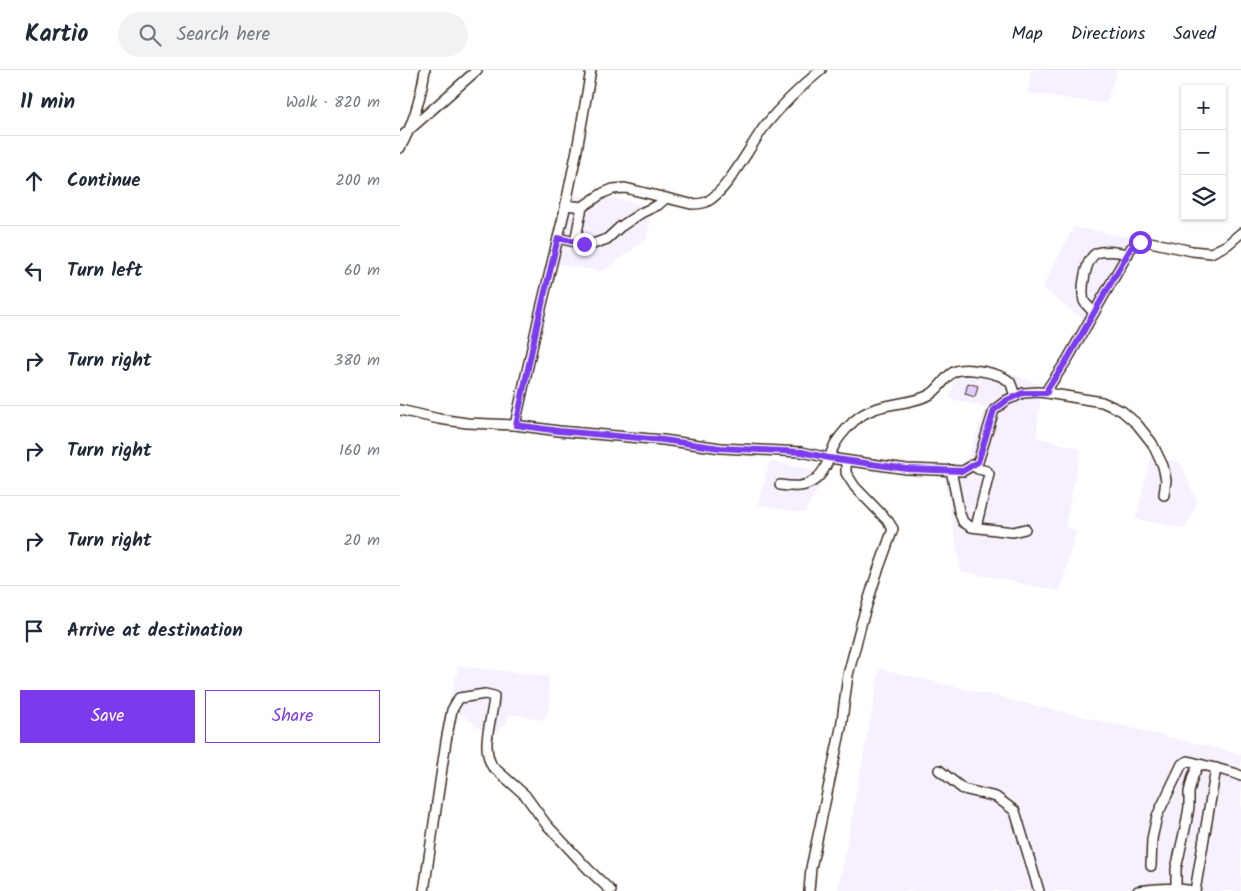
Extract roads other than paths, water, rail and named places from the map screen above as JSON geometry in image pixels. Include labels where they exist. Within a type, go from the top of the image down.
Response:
[{"type":"lane","points":[[400,148],[408,131],[423,83],[425,70]]},
{"type":"lane","points":[[400,138],[477,70]]},
{"type":"lane","points":[[516,425],[538,321],[566,205],[591,70]]},
{"type":"lane","points":[[566,205],[582,207],[604,193],[613,189],[624,188],[691,204],[700,204],[708,201],[730,178],[765,126],[821,70]]},
{"type":"lane","points":[[558,238],[594,244],[607,239],[620,226],[658,205],[666,198]]},
{"type":"lane","points":[[575,242],[582,207]]},
{"type":"lane","points":[[1047,393],[1048,388],[1067,360],[1131,248],[1140,242],[1150,242],[1211,253],[1227,245],[1241,233]]},
{"type":"lane","points":[[1094,313],[1084,301],[1083,283],[1090,259],[1096,253],[1120,252],[1128,254]]},
{"type":"lane","points":[[780,485],[794,487],[804,485],[816,479],[824,470],[835,444],[853,422],[864,413],[881,406],[929,396],[954,371],[968,369],[1000,376],[1010,383],[1015,397]]},
{"type":"lane","points":[[400,410],[467,423],[516,425],[559,431],[663,440],[720,448],[802,452],[829,458],[907,469],[963,471],[978,462],[994,410],[1007,400],[1023,393],[1047,393],[1102,402],[1122,411],[1137,424],[1152,443],[1163,466],[1166,480],[1164,495]]},
{"type":"lane","points":[[809,891],[811,868],[841,728],[848,675],[862,621],[893,529],[888,521],[855,487],[846,473],[846,460]]},
{"type":"lane","points":[[972,466],[987,471],[989,474],[976,527]]},
{"type":"lane","points":[[951,470],[963,522],[971,527],[1013,532],[1025,529]]},
{"type":"lane","points":[[424,891],[452,710],[459,698],[485,694],[494,696],[494,706],[487,736],[489,760],[492,766],[524,795],[546,824],[611,891]]},
{"type":"lane","points":[[1150,866],[1152,839],[1157,816],[1182,764],[1188,761],[1241,776]]},
{"type":"lane","points":[[1176,888],[1176,869],[1189,807],[1189,792],[1193,776],[1199,764]]},
{"type":"lane","points":[[1138,891],[1176,888],[1194,891],[1216,768]]},
{"type":"lane","points":[[939,770],[963,789],[996,797],[1015,811],[1039,891]]}]
